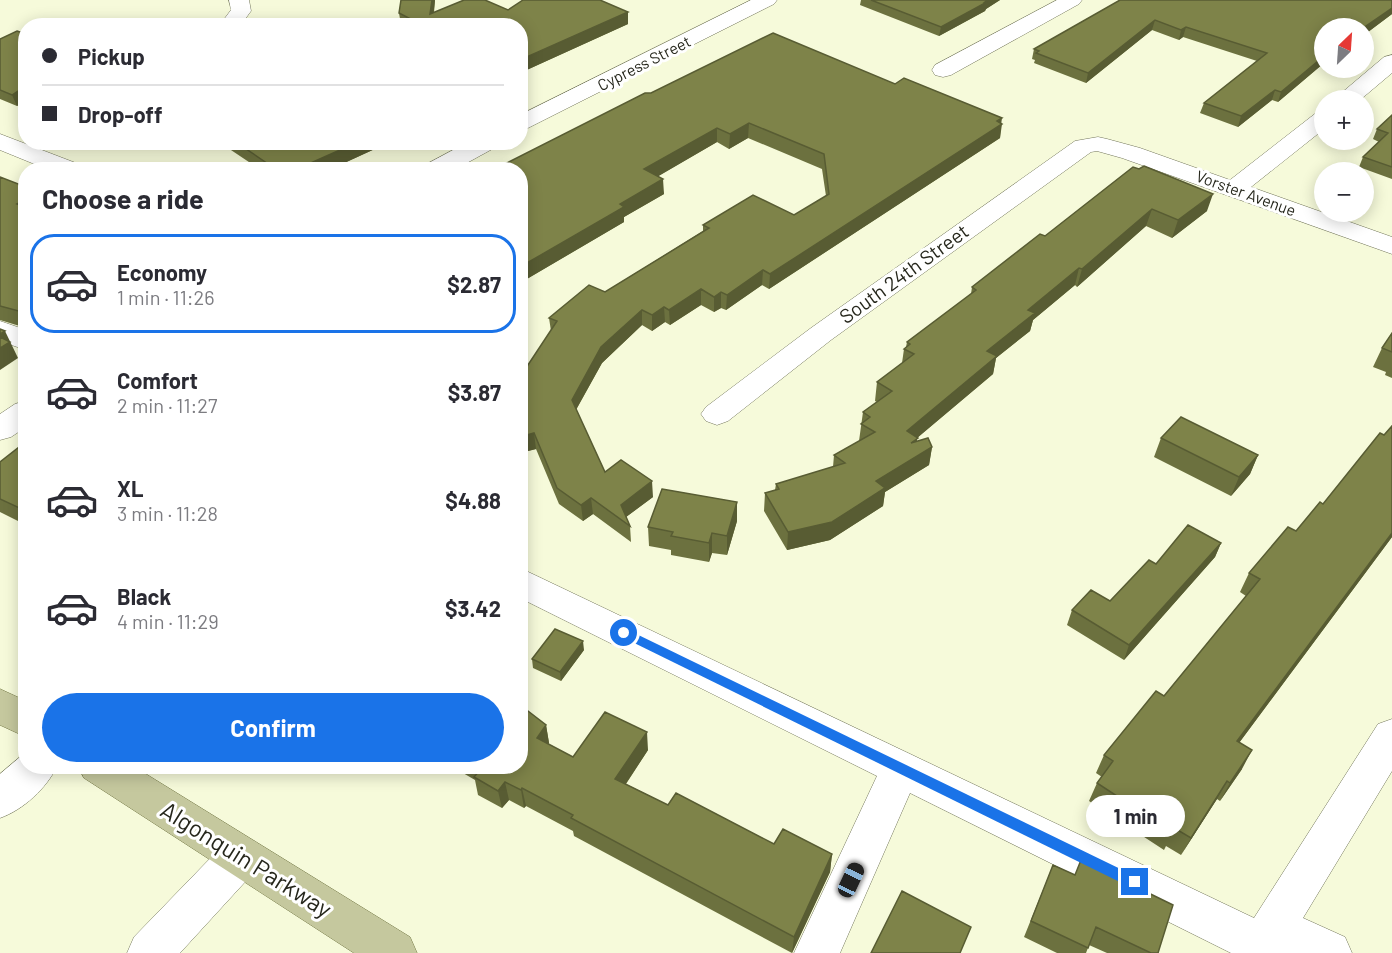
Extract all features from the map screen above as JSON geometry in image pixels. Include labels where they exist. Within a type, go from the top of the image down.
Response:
[{"type":"main road","points":[[0,705],[18,716]]},
{"type":"main road","name":"Algonquin Parkway","points":[[111,774],[394,953]]},
{"type":"street","points":[[235,18],[241,11],[239,0]]},
{"type":"street","name":"Cypress Street","points":[[528,121],[767,0]]},
{"type":"street","points":[[943,70],[1072,0]]},
{"type":"street","points":[[1359,90],[1392,62]]},
{"type":"street","points":[[1235,188],[1314,126]]},
{"type":"street","name":"Vorster Avenue","points":[[1098,144],[1235,188],[1392,246]]},
{"type":"street","name":"South 24th Street","points":[[717,414],[821,334],[1075,151],[1084,146],[1098,144]]},
{"type":"street","points":[[31,150],[55,162]]},
{"type":"street","points":[[449,162],[472,150]]},
{"type":"street","points":[[0,330],[18,338]]},
{"type":"street","points":[[0,429],[18,417]]},
{"type":"street","points":[[528,586],[901,768],[1264,941],[1329,953]]},
{"type":"street","points":[[1264,941],[1392,736]]},
{"type":"street","points":[[817,953],[901,768]]},
{"type":"street","points":[[0,800],[28,774]]},
{"type":"street","points":[[150,953],[241,856]]},
{"type":"building","points":[[401,0],[432,0],[430,14],[464,0],[485,0],[508,10],[523,0],[600,0],[628,12],[528,56],[528,18],[409,18],[399,13]]},
{"type":"building","points":[[871,0],[988,0],[941,27]]},
{"type":"building","points":[[1120,0],[1392,0],[1392,8],[1374,20],[1374,18],[1314,18],[1314,64],[1281,92],[1275,90],[1241,116],[1204,103],[1267,53],[1186,27],[1181,30],[1155,20],[1088,73],[1036,53],[1039,51],[1034,49]]},
{"type":"building","points":[[18,31],[18,91],[12,95],[0,90],[0,39]]},
{"type":"building","points":[[773,33],[895,84],[904,78],[1002,118],[997,121],[1002,124],[770,274],[763,270],[727,295],[721,292],[714,297],[701,289],[669,310],[664,307],[652,315],[642,310],[601,347],[572,400],[605,472],[621,460],[652,481],[621,505],[630,526],[591,498],[581,505],[557,488],[534,433],[528,435],[528,365],[557,321],[549,318],[589,285],[605,292],[709,228],[703,225],[753,195],[794,215],[829,194],[824,154],[749,123],[730,134],[717,128],[644,169],[663,179],[620,204],[624,207],[528,262],[528,162],[509,162],[645,93],[651,93]]},
{"type":"building","points":[[1392,115],[1392,167],[1363,157],[1370,150],[1374,150],[1374,146],[1388,133],[1377,129]]},
{"type":"building","points":[[248,150],[340,150],[313,162],[265,162]]},
{"type":"building","points":[[1144,166],[1213,194],[1178,220],[1152,209],[1082,269],[1079,268],[1028,310],[1035,313],[987,351],[997,356],[907,431],[918,438],[911,443],[928,438],[932,447],[876,481],[885,488],[832,522],[788,532],[765,493],[779,489],[776,484],[845,463],[834,455],[875,432],[861,424],[870,417],[863,412],[892,391],[877,382],[914,354],[904,349],[910,344],[907,342],[976,290],[972,287],[1040,234],[1045,236],[1133,167],[1139,169]]},
{"type":"building","points":[[0,177],[18,184],[18,311],[0,306]]},
{"type":"building","points":[[1392,333],[1392,352],[1382,348]]},
{"type":"building","points":[[0,337],[10,342],[0,348]]},
{"type":"building","points":[[1181,417],[1258,455],[1239,477],[1161,438]]},
{"type":"building","points":[[1392,426],[1392,533],[1237,741],[1252,750],[1230,783],[1227,781],[1191,838],[1176,829],[1173,833],[1097,783],[1113,761],[1104,755],[1156,691],[1164,696],[1260,579],[1249,573],[1288,527],[1296,531],[1320,502],[1323,504],[1380,433],[1384,435]]},
{"type":"building","points":[[18,448],[18,507],[0,499],[0,462]]},
{"type":"building","points":[[662,489],[737,502],[727,536],[712,533],[709,543],[671,536],[673,532],[648,527]]},
{"type":"building","points":[[1188,525],[1221,543],[1129,645],[1072,610],[1091,590],[1110,601],[1149,560],[1156,564]]},
{"type":"building","points":[[555,629],[583,641],[560,672],[532,659]]},
{"type":"building","points":[[528,711],[546,725],[537,738],[573,757],[605,712],[647,732],[615,779],[668,805],[676,793],[774,844],[783,829],[832,854],[794,937],[571,818],[573,815],[522,788],[521,790],[505,782],[498,791],[474,777],[477,774],[528,774]]},
{"type":"building","points":[[1081,860],[1173,905],[1158,953],[1151,953],[1096,927],[1088,948],[1031,921],[1053,865],[1075,875]]},
{"type":"building","points":[[902,891],[971,927],[960,953],[871,953]]},
{"type":"route","points":[[624,633],[1135,882]]}]
